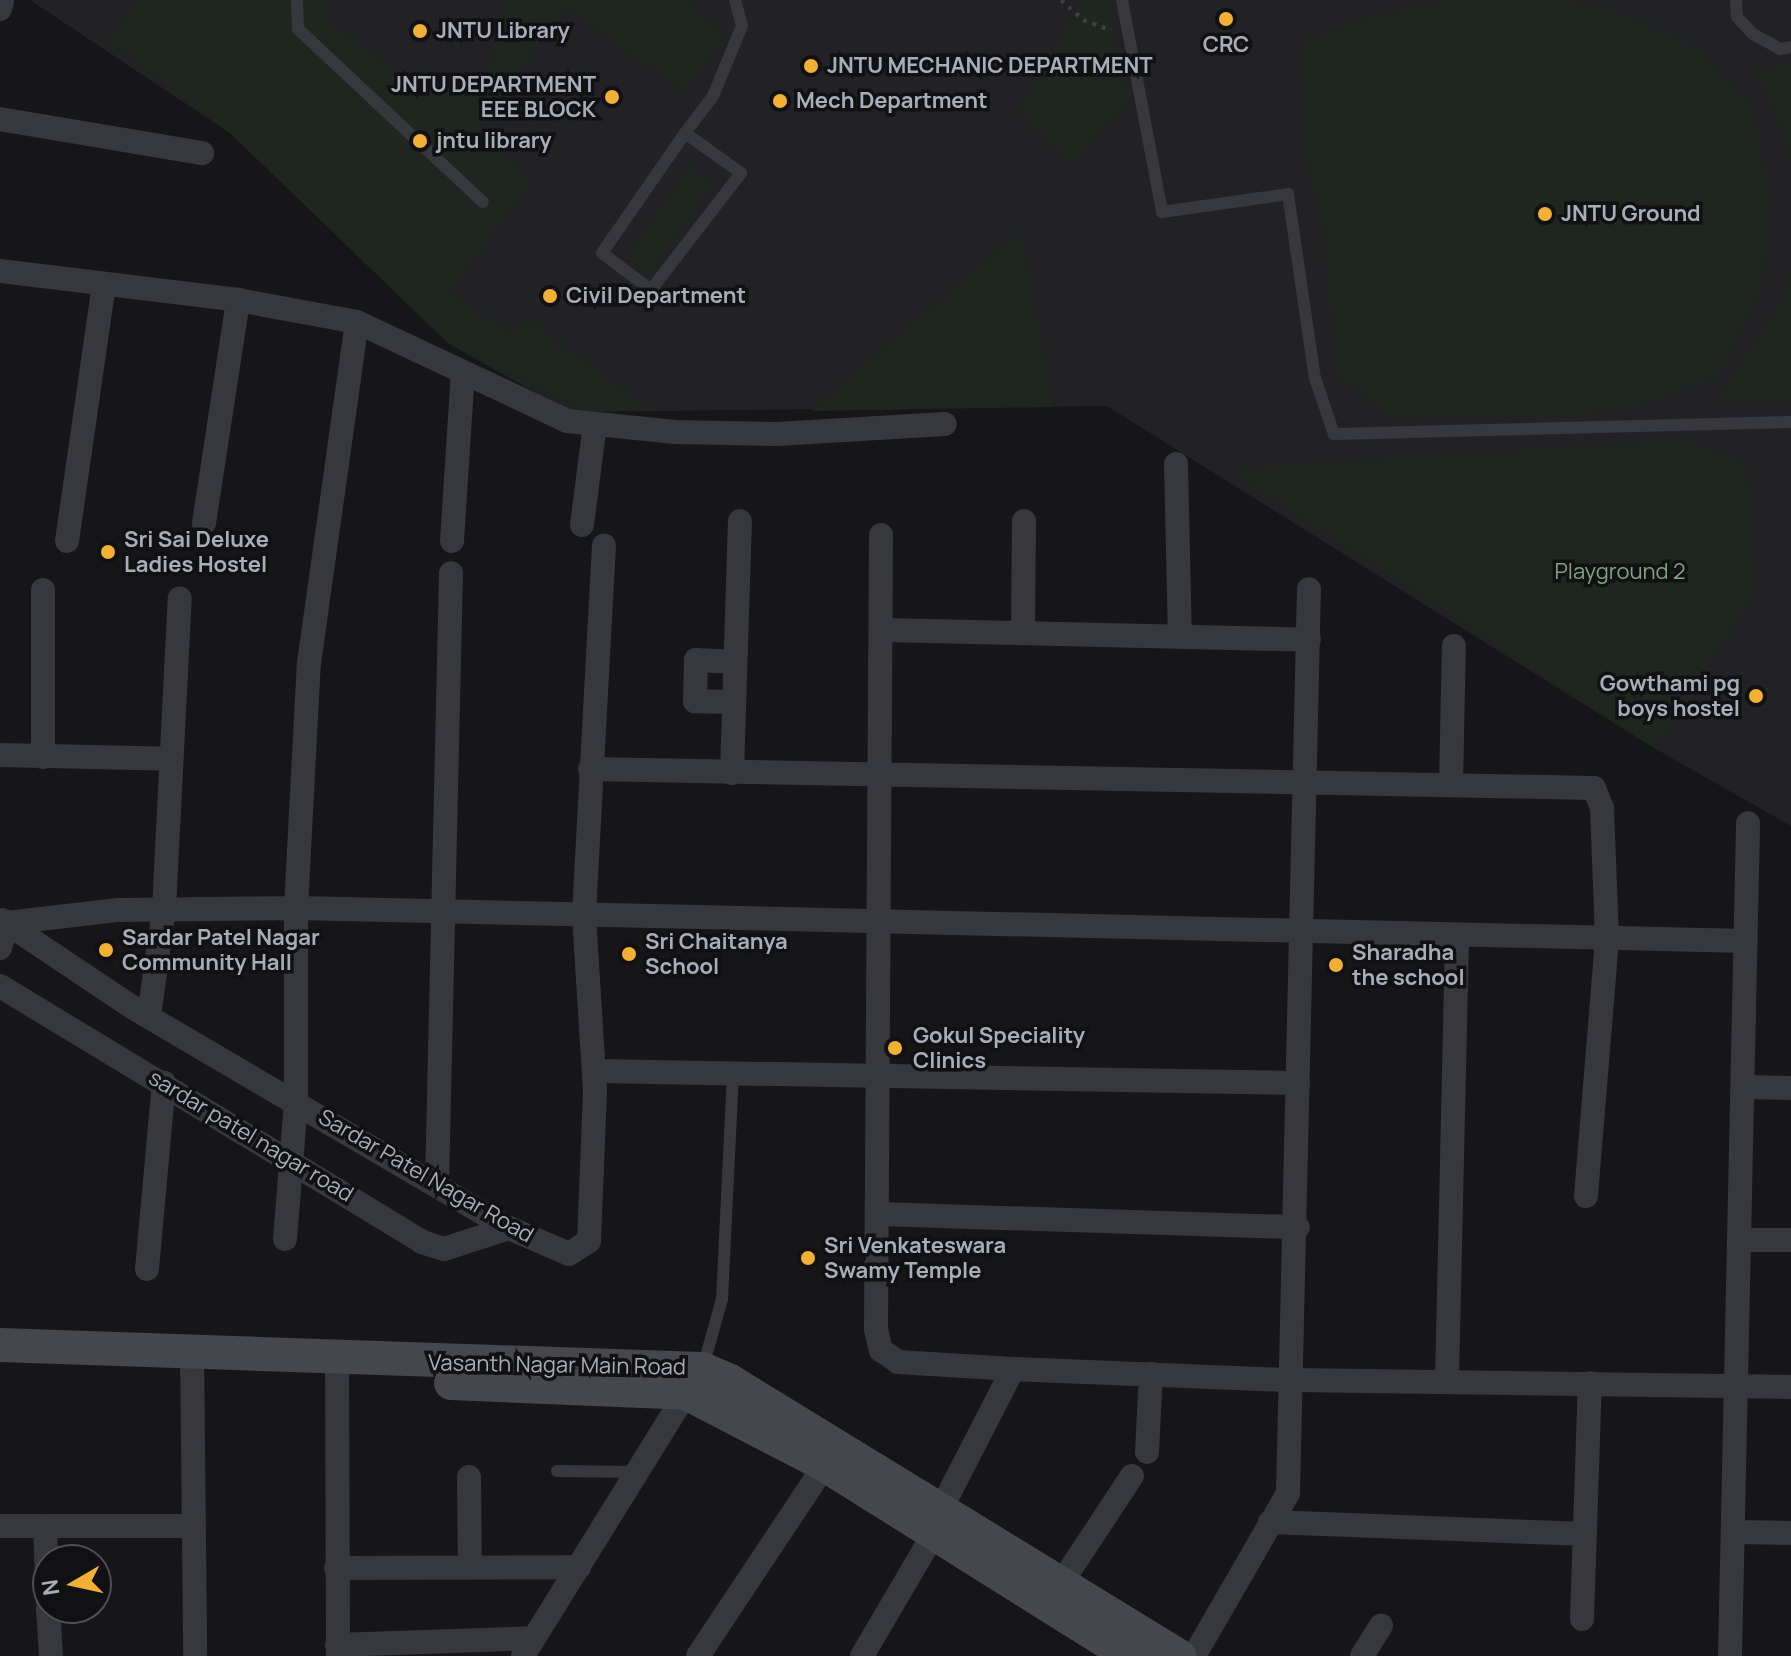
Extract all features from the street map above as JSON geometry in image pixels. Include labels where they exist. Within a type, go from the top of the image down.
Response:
[{"type":"street","points":[[0,119],[202,153]]},
{"type":"street","points":[[0,271],[238,300],[357,322],[567,421],[675,432],[777,434],[945,424]]},
{"type":"street","points":[[67,541],[104,285]]},
{"type":"street","points":[[204,523],[238,300]]},
{"type":"street","points":[[285,1239],[287,1157],[296,1101],[296,908],[309,663],[357,322]]},
{"type":"street","points":[[452,541],[463,373]]},
{"type":"street","points":[[582,525],[595,424]]},
{"type":"street","points":[[1176,464],[1180,637]]},
{"type":"street","points":[[732,773],[740,521]]},
{"type":"street","points":[[1023,633],[1024,521]]},
{"type":"street","points":[[881,535],[882,925],[876,1076],[881,1350],[898,1362],[1013,1369],[1292,1380],[1791,1387]]},
{"type":"street","name":"Sardar Patel Nagar Road","points":[[3,921],[149,1015],[509,1228],[569,1254],[589,1241],[595,1071],[584,914],[604,546]]},
{"type":"street","points":[[437,1185],[451,573]]},
{"type":"street","points":[[1194,1656],[1288,1493],[1298,1227],[1298,1083],[1309,589]]},
{"type":"street","points":[[43,590],[43,757]]},
{"type":"street","points":[[149,1015],[164,909],[180,598]]},
{"type":"street","points":[[881,630],[1309,640]]},
{"type":"street","points":[[1451,785],[1454,646]]},
{"type":"street","points":[[734,702],[695,701],[695,673],[696,660],[735,662]]},
{"type":"street","points":[[0,755],[170,759]]},
{"type":"street","points":[[590,769],[883,777],[1594,788],[1602,808],[1607,940],[1586,1196]]},
{"type":"street","points":[[1730,1656],[1748,823]]},
{"type":"street","points":[[0,948],[3,921],[164,909],[296,908],[882,925],[1746,941]]},
{"type":"street","points":[[1447,1380],[1457,936]]},
{"type":"street","name":"sardar patel nagar road","points":[[0,986],[287,1157],[422,1242],[444,1249],[509,1228]]},
{"type":"street","points":[[595,1071],[1298,1083]]},
{"type":"street","points":[[147,1269],[164,1083]]},
{"type":"street","points":[[1743,1087],[1791,1088]]},
{"type":"street","points":[[877,1214],[1298,1227]]},
{"type":"street","points":[[1739,1240],[1791,1240]]},
{"type":"street","name":"Vasanth Nagar Main Road","points":[[0,1345],[336,1367],[730,1381],[1130,1656]]},
{"type":"street","points":[[192,1358],[195,1656]]},
{"type":"street","name":"Vasanth Nagar Main Road","points":[[0,1359],[192,1358]]},
{"type":"street","points":[[336,1367],[337,1651],[529,1647],[694,1381]]},
{"type":"street","points":[[862,1656],[937,1522],[1013,1369]]},
{"type":"street","points":[[1147,1452],[1151,1374]]},
{"type":"street","name":"Vasanth Nagar Main Road","points":[[694,1381],[825,1465],[1062,1582],[1179,1656]]},
{"type":"street","points":[[1582,1619],[1590,1383]]},
{"type":"street","points":[[698,1656],[825,1465]]},
{"type":"street","points":[[1062,1582],[1132,1476]]},
{"type":"street","points":[[469,1477],[470,1567]]},
{"type":"street","points":[[1270,1522],[1585,1534]]},
{"type":"street","points":[[0,1526],[192,1526]]},
{"type":"street","points":[[45,1526],[46,1544]]},
{"type":"street","points":[[1733,1532],[1791,1533]]},
{"type":"street","points":[[336,1568],[579,1567]]},
{"type":"street","points":[[49,1624],[51,1656]]},
{"type":"street","points":[[1362,1656],[1381,1625]]},
{"type":"lane","points":[[297,0],[298,29],[483,202]]},
{"type":"lane","points":[[685,133],[741,173],[651,290],[602,253],[685,133],[713,96],[742,26],[735,0]]},
{"type":"lane","points":[[1122,0],[1162,212],[1288,194],[1315,378],[1334,434],[1791,422]]},
{"type":"lane","points":[[1736,0],[1737,17],[1753,34],[1780,49],[1791,47]]},
{"type":"lane","points":[[694,1381],[722,1299],[733,1073]]},
{"type":"lane","points":[[557,1471],[637,1472]]},
{"type":"path","points":[[1061,0],[1083,20],[1128,35]]},
{"type":"shaded area","points":[[30,0],[1791,0],[1791,826],[1654,748],[1107,406],[570,412],[449,344],[230,133]]},
{"type":"green space","points":[[140,0],[329,0],[327,20],[426,95],[465,91],[490,69],[504,0],[685,0],[727,36],[686,91],[565,8],[476,129],[532,180],[450,293],[512,334],[527,320],[653,411],[584,410],[449,344],[230,133],[108,40]]},
{"type":"green space","points":[[1083,0],[1109,0],[1128,103],[1070,165],[1017,112]]},
{"type":"green space","name":"JNTU Ground","points":[[1561,0],[1616,11],[1698,48],[1753,110],[1771,200],[1761,291],[1720,374],[1650,403],[1591,414],[1392,417],[1337,374],[1324,229],[1305,152],[1300,42],[1374,16],[1451,1]]},
{"type":"green space","points":[[1791,65],[1791,158],[1776,113],[1752,70]]},
{"type":"green space","points":[[689,168],[713,185],[650,275],[626,258]]},
{"type":"green space","points":[[1021,230],[1054,407],[812,411]]},
{"type":"green space","points":[[1791,271],[1791,401],[1716,402],[1783,300]]},
{"type":"green space","name":"Playground 2","points":[[1687,440],[1745,464],[1753,504],[1754,596],[1654,748],[1229,469]]},
{"type":"place","name":"CRC","points":[[1226,19]]},
{"type":"place","name":"JNTU Library","points":[[420,31]]},
{"type":"place","name":"JNTU MECHANIC DEPARTMENT","points":[[811,66]]},
{"type":"place","name":"JNTU DEPARTMENT EEE BLOCK","points":[[612,97]]},
{"type":"place","name":"Mech Department","points":[[780,101]]},
{"type":"place","name":"jntu library","points":[[420,141]]},
{"type":"place","name":"JNTU Ground","points":[[1545,214]]},
{"type":"place","name":"Civil Department","points":[[550,296]]},
{"type":"place","name":"Sri Sai Deluxe Ladies Hostel","points":[[108,552]]},
{"type":"place","name":"Gowthami pg boys hostel","points":[[1756,696]]},
{"type":"place","name":"Sardar Patel Nagar Community Hall","points":[[106,950]]},
{"type":"place","name":"Sri Chaitanya School","points":[[629,954]]},
{"type":"place","name":"Sharadha the school","points":[[1336,965]]},
{"type":"place","name":"Gokul Speciality Clinics","points":[[895,1048]]},
{"type":"place","name":"Sri Venkateswara Swamy Temple","points":[[808,1258]]}]
